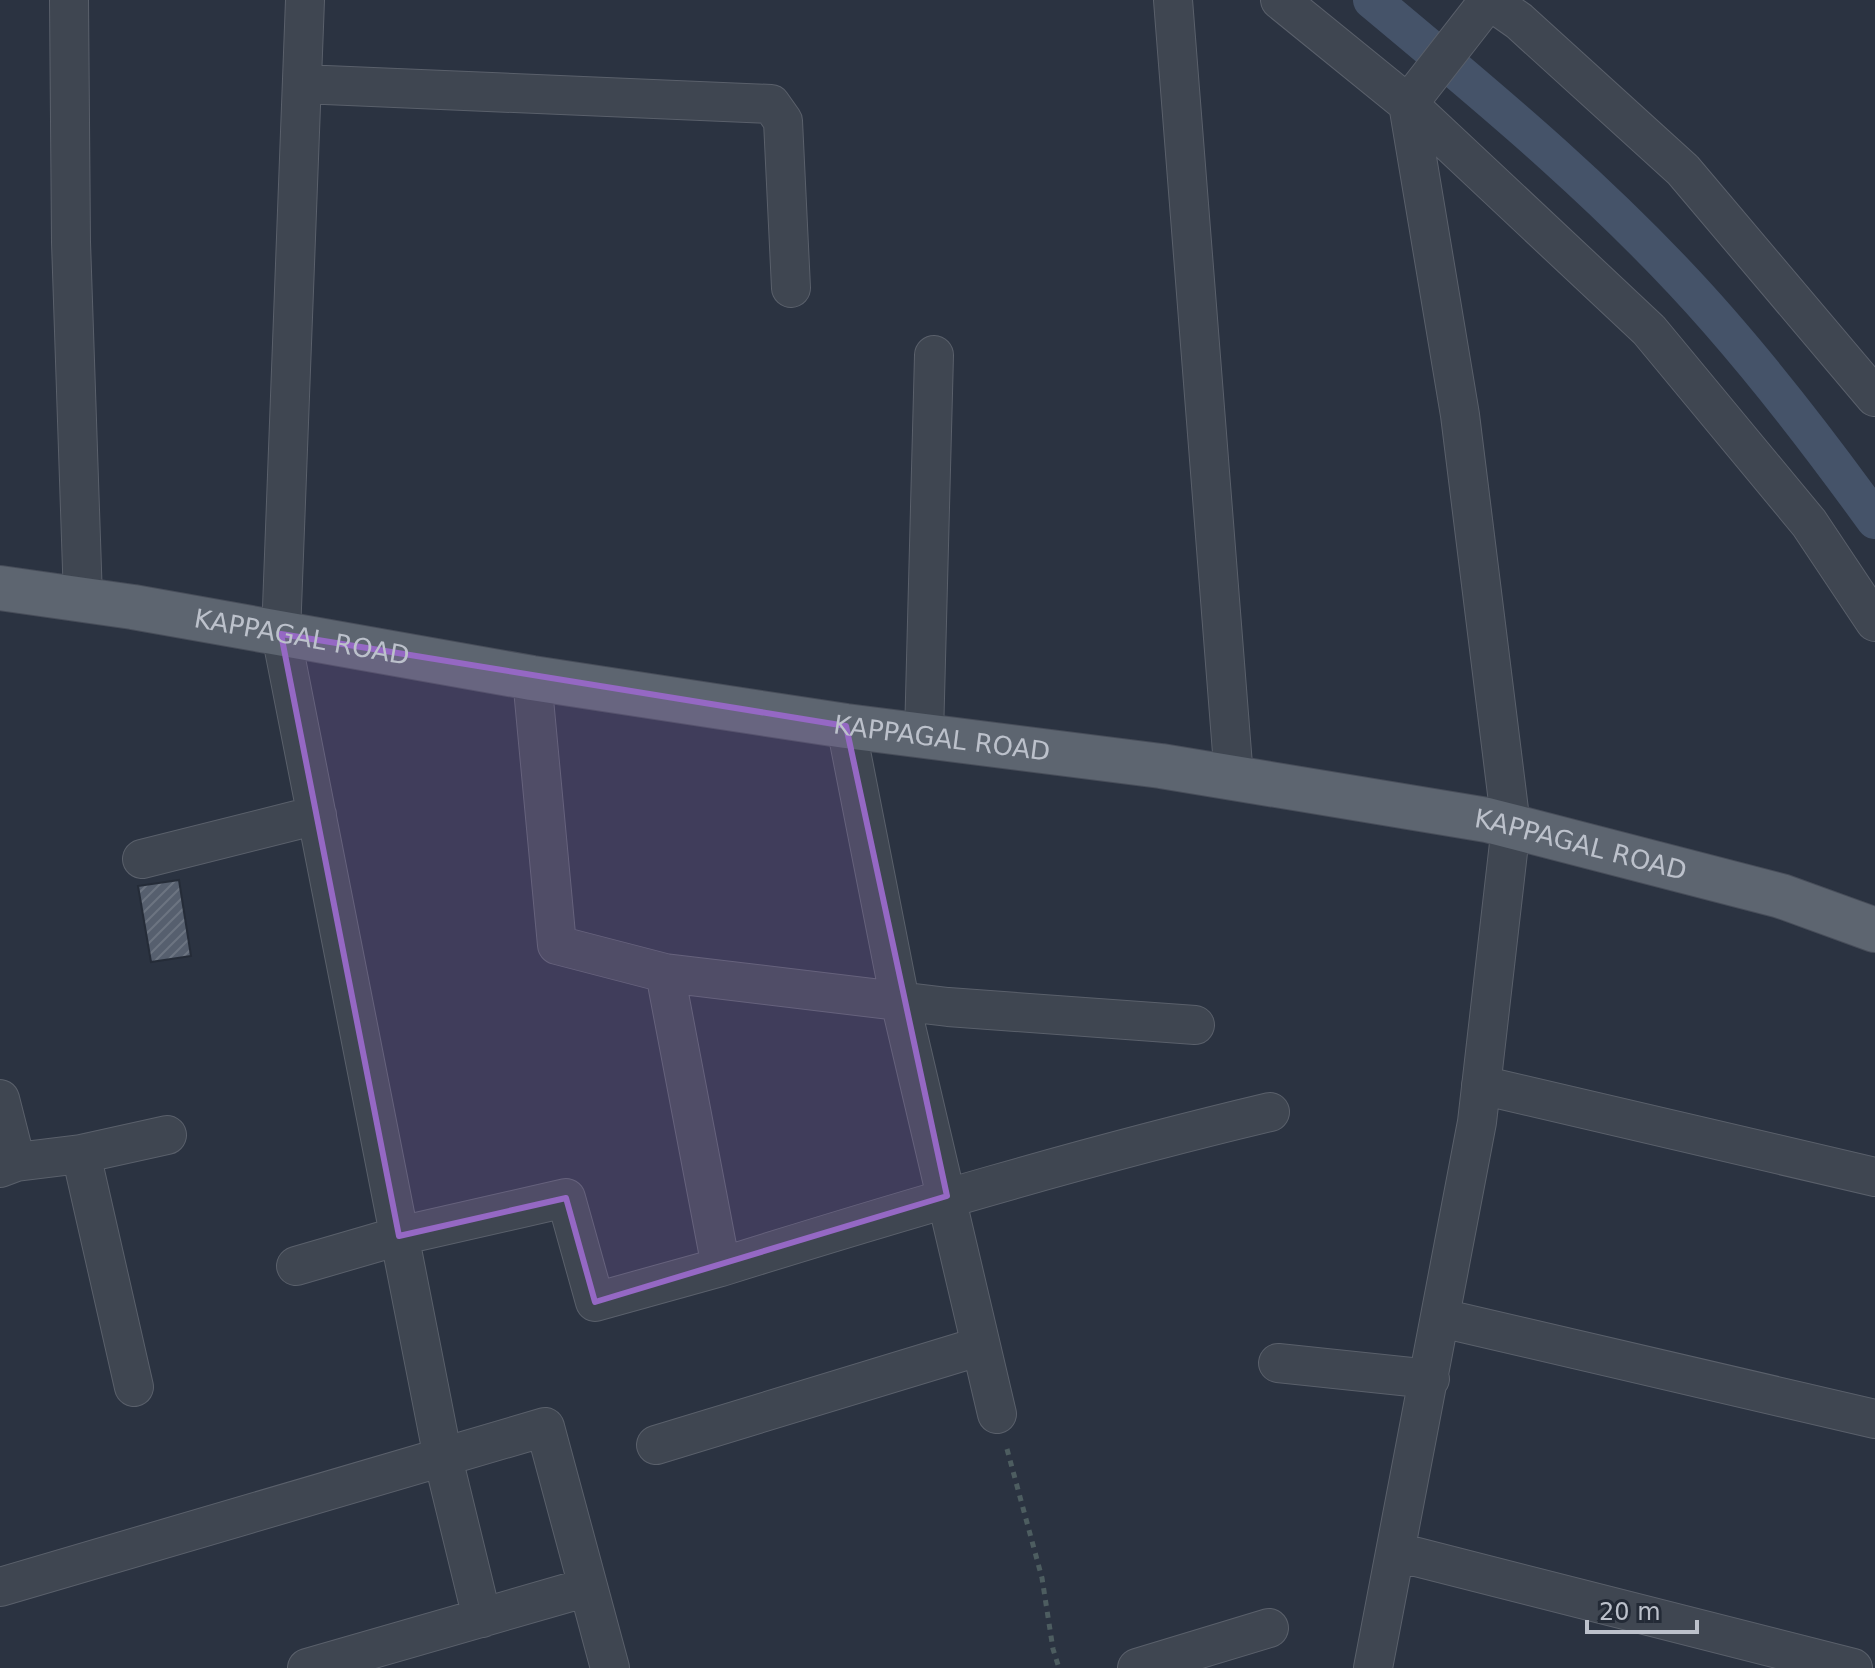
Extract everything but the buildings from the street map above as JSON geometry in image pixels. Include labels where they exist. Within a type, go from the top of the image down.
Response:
[{"type":"main road","name":"KAPPAGAL ROAD","points":[[0,588],[83,599],[532,678],[846,726],[1234,778],[1511,826],[1781,896],[1875,930]]},
{"type":"street","points":[[69,0],[71,242],[83,599]]},
{"type":"street","points":[[305,0],[281,634],[443,1458],[482,1618]]},
{"type":"street","points":[[1173,0],[1234,778]]},
{"type":"street","points":[[1280,0],[1408,104],[1649,330],[1809,523],[1875,622]]},
{"type":"street","points":[[1373,1668],[1430,1379],[1481,1085],[1511,826],[1460,415],[1408,104],[1462,35],[1511,5],[1683,170],[1875,397]]},
{"type":"street","points":[[302,84],[771,104],[783,121],[791,288]]},
{"type":"street","points":[[924,736],[934,355]]},
{"type":"street","points":[[532,678],[557,945],[665,973],[900,1001],[1195,1025]]},
{"type":"street","points":[[846,726],[900,1001],[997,1414]]},
{"type":"street","points":[[142,859],[317,815]]},
{"type":"street","points":[[665,973],[721,1267]]},
{"type":"street","points":[[1481,1085],[1875,1177]]},
{"type":"street","points":[[0,1099],[8,1165],[81,1154],[167,1135]]},
{"type":"street","points":[[296,1266],[399,1236],[566,1198],[595,1302],[721,1267],[947,1196],[1128,1146],[1270,1112]]},
{"type":"street","points":[[81,1154],[134,1387]]},
{"type":"street","points":[[1441,1318],[1875,1419]]},
{"type":"street","points":[[656,1445],[981,1346]]},
{"type":"street","points":[[1278,1363],[1430,1379]]},
{"type":"street","points":[[0,1587],[545,1427],[610,1668]]},
{"type":"street","points":[[1397,1552],[1853,1668]]},
{"type":"street","points":[[307,1668],[588,1587]]},
{"type":"street","points":[[1137,1668],[1269,1628]]},
{"type":"path","points":[[997,1414],[1042,1578],[1059,1668]]},
{"type":"highlighted area","points":[[281,634],[846,726],[947,1196],[595,1302],[566,1198],[399,1236]]},
{"type":"waterway","points":[[1372,0],[1551,153],[1678,276],[1779,393],[1875,520]]}]
